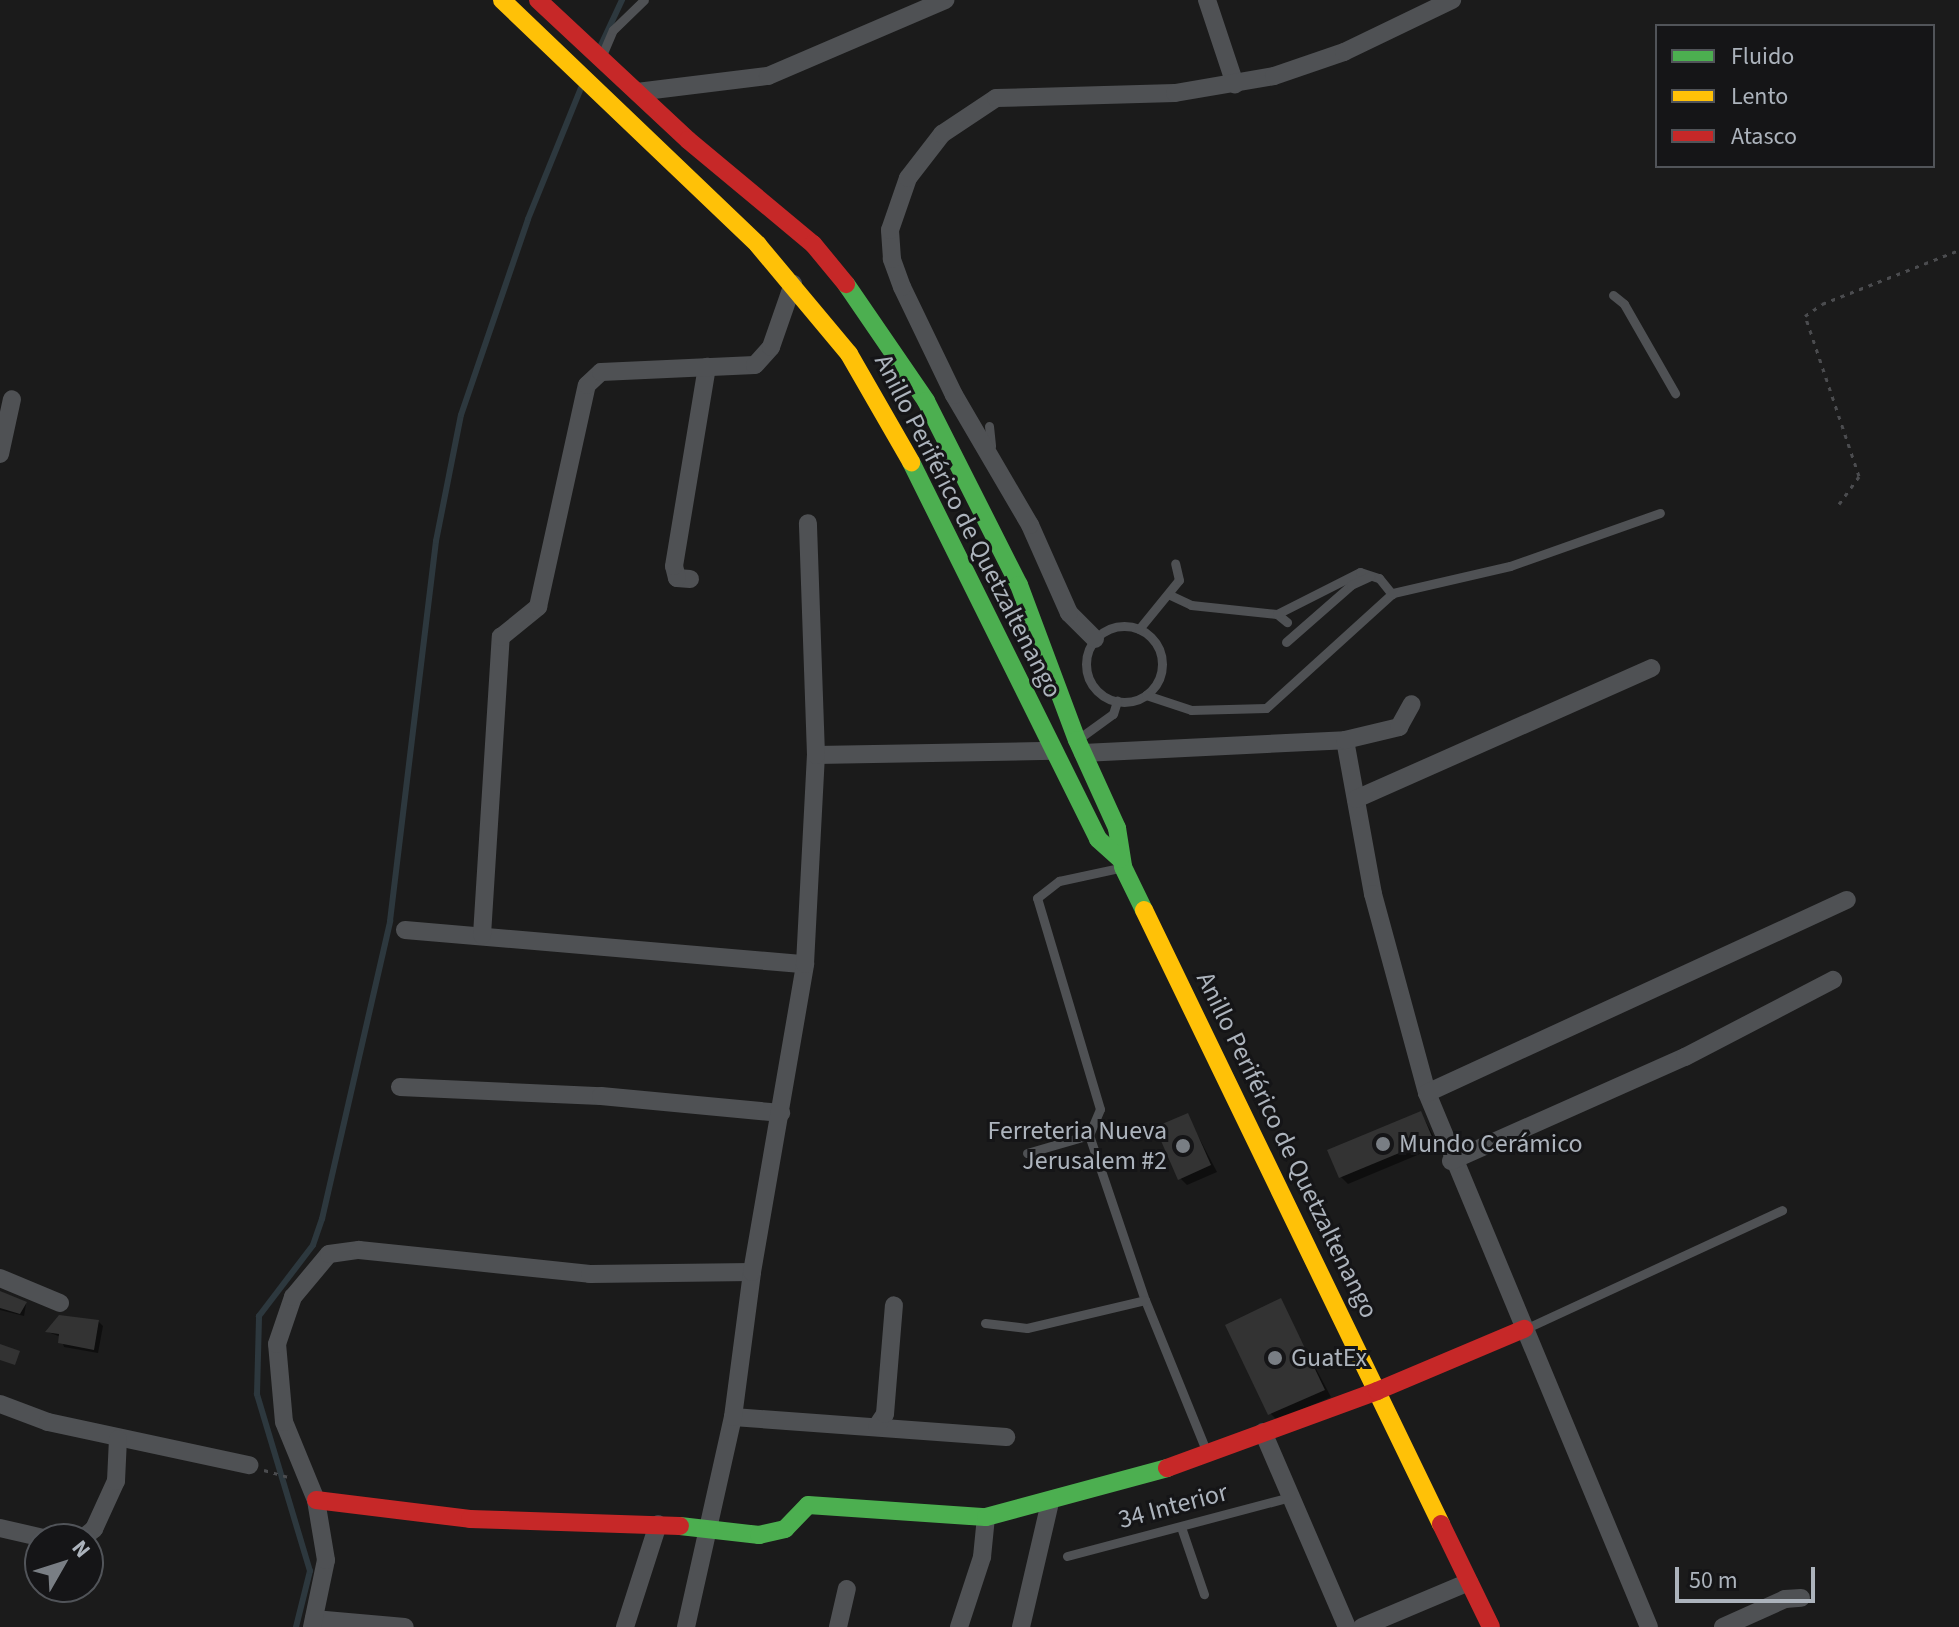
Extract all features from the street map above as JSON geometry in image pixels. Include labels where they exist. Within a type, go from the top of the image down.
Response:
[{"type":"main road","name":"Anillo Periférico de Quetzaltenango","points":[[502,0],[600,91],[793,284],[875,396],[1098,839],[1121,863],[1491,1627]]},
{"type":"main road","name":"Anillo Periférico de Quetzaltenango","points":[[538,0],[636,92],[813,244],[869,312],[940,427],[1002,548],[1080,746],[1117,828],[1121,863]]},
{"type":"main road","points":[[316,1500],[470,1519],[658,1524],[770,1534],[785,1529],[802,1507],[811,1504],[986,1517],[1050,1502],[1207,1453],[1377,1391],[1524,1329]]},
{"type":"street","points":[[636,92],[768,76],[920,3],[945,0]]},
{"type":"street","points":[[1207,0],[1235,84]]},
{"type":"street","points":[[1095,639],[1069,613],[1030,525],[954,395],[892,259],[895,203],[908,178],[942,134],[996,98],[1175,93],[1235,84],[1344,52],[1452,0]]},
{"type":"street","points":[[482,935],[501,637],[540,602],[587,385],[601,372],[761,362],[793,284]]},
{"type":"street","points":[[690,579],[677,578],[674,566],[707,367]]},
{"type":"street","points":[[0,454],[12,399]]},
{"type":"street","points":[[686,1627],[712,1529],[733,1417],[752,1272],[805,964],[816,755],[808,523]]},
{"type":"street","points":[[1039,638],[1069,613]]},
{"type":"street","points":[[1356,799],[1651,668]]},
{"type":"street","points":[[1080,746],[1345,740],[1399,727],[1412,704]]},
{"type":"street","points":[[1345,740],[1373,894],[1427,1093],[1451,1161],[1649,1627]]},
{"type":"street","points":[[816,755],[1054,751]]},
{"type":"street","points":[[1427,1093],[1847,900]]},
{"type":"street","points":[[405,930],[805,964]]},
{"type":"street","points":[[1451,1161],[1685,1057],[1833,980]]},
{"type":"street","points":[[400,1087],[601,1096],[781,1113]]},
{"type":"street","points":[[405,1627],[313,1623],[326,1566],[316,1500],[306,1481],[281,1408],[278,1334],[298,1290],[335,1250],[590,1274],[752,1272]]},
{"type":"street","points":[[0,1278],[60,1303]]},
{"type":"street","points":[[877,1426],[885,1414],[894,1305]]},
{"type":"street","points":[[0,1404],[118,1439],[249,1465]]},
{"type":"street","points":[[733,1417],[1006,1437]]},
{"type":"street","points":[[1263,1432],[1347,1627]]},
{"type":"street","points":[[97,1523],[116,1481],[118,1439]]},
{"type":"street","points":[[1021,1627],[1050,1502]]},
{"type":"street","points":[[959,1627],[982,1557],[986,1517]]},
{"type":"street","points":[[625,1627],[658,1524]]},
{"type":"street","points":[[0,1528],[24,1534]]},
{"type":"street","points":[[1362,1627],[1469,1582]]},
{"type":"street","points":[[838,1627],[847,1589]]},
{"type":"street","points":[[1723,1627],[1785,1599],[1801,1598]]},
{"type":"lane","points":[[598,56],[613,30],[644,0]]},
{"type":"lane","points":[[1613,295],[1624,304],[1675,393]]},
{"type":"lane","points":[[989,426],[995,464]]},
{"type":"lane","points":[[1146,695],[1155,685],[1162,660],[1150,637],[1139,629],[1115,626],[1095,639],[1086,662],[1088,675],[1103,695],[1117,701],[1146,695],[1191,710],[1266,708],[1392,594],[1535,559],[1660,513]]},
{"type":"lane","points":[[1139,629],[1170,595],[1179,580],[1175,563]]},
{"type":"lane","points":[[1170,595],[1220,612],[1277,614],[1352,574],[1373,576],[1392,594]]},
{"type":"lane","points":[[1286,642],[1351,585],[1373,576]]},
{"type":"lane","points":[[1277,614],[1287,622]]},
{"type":"lane","points":[[1080,746],[1113,714],[1117,701]]},
{"type":"lane","points":[[1027,1153],[1089,1135],[1098,1119],[1099,1097],[1037,898],[1059,881],[1121,863]]},
{"type":"lane","points":[[1089,1135],[1145,1300],[1207,1453]]},
{"type":"lane","points":[[1524,1329],[1782,1210]]},
{"type":"lane","points":[[985,1323],[1027,1328],[1145,1300]]},
{"type":"lane","name":"34 Interior","points":[[1067,1556],[1291,1497]]},
{"type":"lane","points":[[1181,1527],[1204,1594]]},
{"type":"path","points":[[1839,504],[1859,476],[1805,316],[1822,304],[1959,250]]},
{"type":"path","points":[[249,1465],[306,1481]]},
{"type":"building","name":"Mundo Cerámico","points":[[1421,1111],[1433,1139],[1339,1178],[1327,1150]]},
{"type":"building","name":"Ferreteria Nueva Jerusalem #2","points":[[1188,1113],[1211,1165],[1178,1180],[1155,1127]]},
{"type":"building","points":[[0,1291],[27,1302],[20,1314],[0,1308]]},
{"type":"building","name":"GuatEx","points":[[1281,1298],[1325,1390],[1268,1415],[1225,1325]]},
{"type":"building","points":[[59,1315],[99,1320],[94,1350],[58,1343],[59,1334],[45,1332]]},
{"type":"building","points":[[0,1344],[20,1351],[15,1365],[0,1360]]},
{"type":"waterway","points":[[601,45],[622,0]]},
{"type":"waterway","points":[[296,1627],[310,1571],[257,1394],[259,1316],[313,1245],[322,1219],[390,921],[436,541],[461,415],[528,219],[581,88]]},
{"type":"traffic: fast","points":[[846,284],[926,401],[1019,585],[1077,740],[1117,828],[1123,867],[1144,910]]},
{"type":"traffic: fast","points":[[911,462],[1098,839],[1120,859]]},
{"type":"traffic: fast","points":[[680,1526],[759,1535],[785,1529],[808,1505],[986,1517],[1167,1468]]},
{"type":"traffic: slow","points":[[502,0],[758,245],[849,354],[911,462]]},
{"type":"traffic: slow","points":[[1144,910],[1441,1524]]},
{"type":"traffic: jam","points":[[538,0],[688,140],[813,244],[846,284]]},
{"type":"traffic: jam","points":[[1167,1468],[1377,1391],[1524,1329]]},
{"type":"traffic: jam","points":[[316,1500],[470,1519],[680,1526]]},
{"type":"traffic: jam","points":[[1441,1524],[1491,1627]]},
{"type":"place","name":"Mundo Cerámico","points":[[1383,1144]]},
{"type":"place","name":"Ferreteria Nueva Jerusalem #2","points":[[1183,1146]]},
{"type":"place","name":"GuatEx","points":[[1275,1358]]}]
